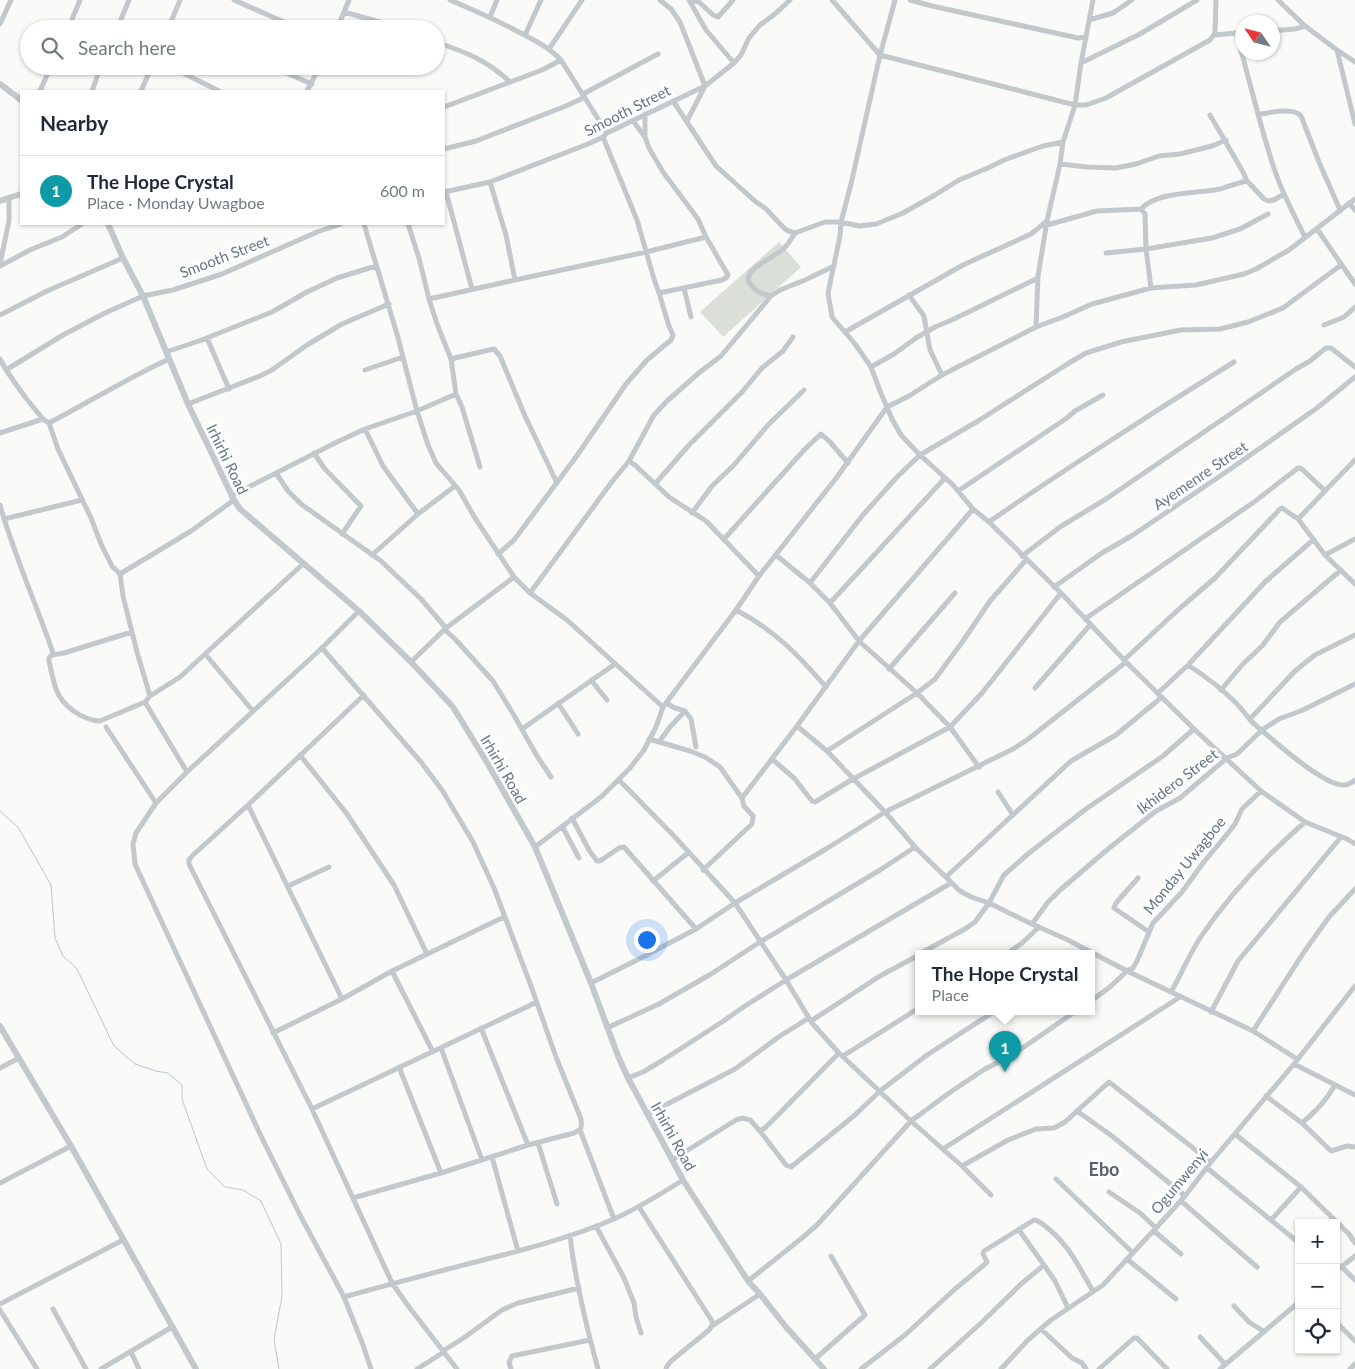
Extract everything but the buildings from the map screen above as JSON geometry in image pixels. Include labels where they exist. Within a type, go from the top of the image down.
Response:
[{"type":"street","points":[[0,24],[11,0]]},
{"type":"street","points":[[72,20],[80,0]]},
{"type":"street","points":[[121,20],[129,0]]},
{"type":"street","points":[[171,20],[180,0]]},
{"type":"street","points":[[234,0],[280,20]]},
{"type":"street","points":[[341,20],[349,0]]},
{"type":"street","points":[[450,0],[490,17],[525,35],[549,49],[561,60],[584,96],[605,135],[637,220],[673,335],[671,340],[647,360],[626,384],[576,457],[514,540],[498,554]]},
{"type":"street","points":[[490,17],[497,0]]},
{"type":"street","points":[[525,35],[541,0]]},
{"type":"street","points":[[549,49],[582,0]]},
{"type":"street","points":[[660,0],[671,9],[680,22],[705,86],[687,121]]},
{"type":"street","points":[[689,0],[699,2],[713,15],[718,17],[733,0]]},
{"type":"street","points":[[689,0],[706,30],[734,63]]},
{"type":"street","name":"Smooth Street","points":[[445,192],[490,182],[580,148],[633,120],[705,86],[734,63],[760,25],[790,0]]},
{"type":"street","points":[[832,0],[880,55],[1076,105],[1086,105],[1106,98],[1210,40],[1215,33],[1216,0]]},
{"type":"street","points":[[895,0],[880,55],[852,184],[841,222],[840,236],[828,293],[832,317],[871,367],[887,408],[901,435],[958,490],[973,509],[989,522],[1194,729],[1262,791],[1305,822],[1355,843]]},
{"type":"street","points":[[910,0],[1078,38],[1086,37]]},
{"type":"street","points":[[1036,327],[1038,276],[1047,223],[1063,142],[1076,105],[1081,62],[1093,0]]},
{"type":"street","points":[[1089,20],[1113,13],[1132,0]]},
{"type":"street","points":[[1081,62],[1140,34],[1197,0]]},
{"type":"street","points":[[1278,0],[1305,26],[1355,62]]},
{"type":"street","points":[[344,12],[373,20]]},
{"type":"street","points":[[1280,30],[1305,26]]},
{"type":"street","points":[[1213,35],[1235,33]]},
{"type":"street","points":[[445,45],[483,61],[496,69],[510,82]]},
{"type":"street","points":[[1337,50],[1355,124]]},
{"type":"street","points":[[445,149],[476,141],[566,106],[658,54]]},
{"type":"street","points":[[445,107],[542,70],[561,60]]},
{"type":"street","points":[[1246,60],[1266,143],[1284,194],[1306,237]]},
{"type":"street","points":[[40,90],[47,75]]},
{"type":"street","points":[[92,90],[98,75]]},
{"type":"street","points":[[141,90],[148,75]]},
{"type":"street","points":[[187,75],[217,90]]},
{"type":"street","points":[[291,75],[312,84]]},
{"type":"street","points":[[308,90],[316,75]]},
{"type":"street","points":[[0,84],[20,99]]},
{"type":"street","points":[[673,101],[716,166],[765,208],[784,228],[795,233],[824,222],[841,222],[859,226],[876,224],[903,213],[959,180],[1004,160],[1034,149],[1063,142]]},
{"type":"street","points":[[1259,114],[1298,112],[1340,210]]},
{"type":"street","points":[[645,137],[646,114]]},
{"type":"street","points":[[1210,115],[1226,140],[1246,181],[1264,199],[1269,201],[1284,194]]},
{"type":"street","points":[[633,120],[645,137],[663,172],[698,219],[727,276],[722,280],[659,293]]},
{"type":"street","points":[[1060,164],[1116,168],[1136,164],[1159,156],[1180,154],[1212,146],[1226,140]]},
{"type":"street","points":[[845,332],[963,265],[1031,234],[1047,223],[1097,211],[1141,208],[1150,202],[1175,194],[1220,189],[1246,181]]},
{"type":"street","points":[[490,182],[506,235],[515,280]]},
{"type":"street","points":[[445,192],[472,289]]},
{"type":"street","points":[[0,201],[20,194]]},
{"type":"street","points":[[0,265],[9,221],[9,199]]},
{"type":"street","points":[[534,846],[601,797],[630,768],[650,739],[664,705],[736,610],[759,576],[848,463],[887,408],[942,375],[1036,327],[1092,304],[1151,288],[1196,285],[1244,274],[1289,250],[1355,199]]},
{"type":"street","points":[[1349,203],[1355,210]]},
{"type":"street","points":[[1141,208],[1144,214],[1151,288]]},
{"type":"street","points":[[1106,253],[1146,249],[1212,238],[1240,229],[1268,214]]},
{"type":"street","points":[[0,265],[62,237],[80,225]]},
{"type":"street","name":"Irhirhi Road","points":[[108,225],[122,258],[143,296],[188,404],[232,498],[240,509],[359,611],[453,707],[488,764],[534,846],[618,1056],[683,1180],[748,1281],[824,1369]]},
{"type":"street","name":"Smooth Street","points":[[6,370],[64,335],[105,313],[143,296],[173,290],[222,274],[317,232],[338,225]]},
{"type":"street","points":[[364,225],[389,304],[417,411],[436,463],[459,490],[514,577],[530,593],[567,620],[664,705],[685,711],[691,718],[696,747]]},
{"type":"street","points":[[408,225],[429,299],[451,359],[456,394],[462,407],[480,467]]},
{"type":"street","points":[[1317,229],[1355,284]]},
{"type":"street","points":[[772,296],[757,292],[748,281],[749,274],[764,261],[782,251],[795,233]]},
{"type":"street","points":[[429,299],[646,252],[706,237]]},
{"type":"street","points":[[0,315],[47,291],[122,258]]},
{"type":"street","points":[[810,583],[862,516],[896,478],[920,455],[978,421],[1069,362],[1086,353],[1121,342],[1181,330],[1220,328],[1248,322],[1283,308],[1341,265]]},
{"type":"street","points":[[48,423],[99,396],[168,355],[272,312],[337,278],[376,266]]},
{"type":"street","points":[[530,593],[629,461],[654,415],[667,401],[721,356],[772,296],[780,290],[834,266]]},
{"type":"street","points":[[871,367],[927,332],[1038,278],[1038,276]]},
{"type":"street","points":[[684,288],[691,317]]},
{"type":"street","points":[[909,296],[924,316],[930,350],[942,375]]},
{"type":"street","points":[[188,404],[272,370],[342,324],[389,304]]},
{"type":"street","points":[[1324,325],[1344,317],[1355,307]]},
{"type":"street","points":[[655,484],[689,444],[742,392],[762,368],[783,351],[793,337]]},
{"type":"street","points":[[207,338],[229,389]]},
{"type":"street","points":[[827,751],[917,694],[935,679],[990,601],[1024,558],[1060,527],[1106,499],[1310,361],[1326,348],[1331,348],[1355,367]]},
{"type":"street","points":[[451,359],[494,349],[497,352],[557,482]]},
{"type":"street","points":[[365,370],[403,357]]},
{"type":"street","points":[[0,359],[26,397],[48,423],[101,544],[112,566],[120,574],[123,596],[150,696]]},
{"type":"street","points":[[989,522],[1016,502],[1187,390],[1234,362]]},
{"type":"street","name":"Ayemenre Street","points":[[1054,587],[1102,553],[1133,535],[1244,460],[1317,408],[1355,377]]},
{"type":"street","points":[[692,513],[712,486],[734,465],[769,424],[804,390]]},
{"type":"street","points":[[120,574],[191,530],[232,498],[276,473],[365,429],[417,411],[456,394]]},
{"type":"street","points":[[958,490],[1075,411],[1103,395]]},
{"type":"street","points":[[0,433],[43,419]]},
{"type":"street","points":[[365,429],[383,466],[418,514]]},
{"type":"street","points":[[724,539],[805,449],[820,435],[822,434],[848,463]]},
{"type":"street","points":[[314,453],[324,468],[361,506],[342,534]]},
{"type":"street","points":[[1298,520],[1355,460]]},
{"type":"street","points":[[629,461],[669,497],[706,521],[759,576]]},
{"type":"street","points":[[1085,619],[1254,502],[1298,468],[1302,469],[1324,491]]},
{"type":"street","points":[[276,473],[288,491],[301,504],[381,561],[421,599],[493,681],[551,777]]},
{"type":"street","points":[[830,603],[944,478]]},
{"type":"street","points":[[372,555],[418,514],[455,486]]},
{"type":"street","points":[[4,519],[82,500]]},
{"type":"street","points":[[0,505],[9,537],[53,653],[49,661],[56,689],[63,702],[80,715],[92,721],[100,721],[145,702],[150,696],[180,677],[303,564]]},
{"type":"street","points":[[590,983],[696,929],[884,812],[1008,753],[1027,740],[1125,661],[1179,609],[1215,578],[1280,509],[1282,508],[1298,520],[1325,555],[1355,584]]},
{"type":"street","points":[[742,798],[859,641],[973,509]]},
{"type":"street","points":[[1325,555],[1355,539]]},
{"type":"street","points":[[946,877],[1071,761],[1116,735],[1160,695],[1265,582],[1313,540]]},
{"type":"street","points":[[776,555],[810,583],[830,603],[859,641],[950,727],[979,767]]},
{"type":"street","points":[[1221,690],[1242,665],[1263,645],[1280,622],[1341,570]]},
{"type":"street","points":[[411,662],[446,629],[514,577]]},
{"type":"street","points":[[890,669],[955,593]]},
{"type":"street","points":[[772,760],[794,778],[812,802],[814,802],[950,727],[982,693],[1060,593]]},
{"type":"street","points":[[736,610],[764,626],[780,639],[826,687]]},
{"type":"street","points":[[359,611],[156,803],[136,833],[134,844],[135,864],[261,1136],[300,1215],[344,1297],[371,1369]]},
{"type":"street","points":[[1035,688],[1090,625]]},
{"type":"street","points":[[52,655],[132,632]]},
{"type":"street","points":[[1250,720],[1295,671],[1315,655],[1355,635]]},
{"type":"street","points":[[322,648],[364,695],[442,790],[473,842],[494,888],[556,1057],[581,1119],[582,1126],[580,1130],[614,1219]]},
{"type":"street","points":[[206,655],[253,712]]},
{"type":"street","points":[[522,729],[615,664]]},
{"type":"street","points":[[1188,666],[1221,690],[1250,720],[1288,753],[1327,780],[1343,785],[1355,780]]},
{"type":"street","points":[[591,680],[608,700]]},
{"type":"street","name":"Ikhidero Street","points":[[1032,924],[1059,890],[1156,811],[1180,798],[1227,758],[1237,754],[1262,730],[1355,684]]},
{"type":"street","points":[[364,695],[192,856],[189,864],[312,1109],[392,1283],[409,1308],[457,1369]]},
{"type":"street","points":[[145,702],[187,772]]},
{"type":"street","points":[[558,703],[578,734]]},
{"type":"street","points":[[660,742],[670,727],[685,711]]},
{"type":"street","points":[[797,726],[827,751],[915,847],[960,890],[971,897],[988,903],[1089,950]]},
{"type":"street","points":[[106,727],[156,803]]},
{"type":"street","points":[[927,950],[975,922],[1004,875],[1029,853],[1086,809],[1163,756],[1194,729]]},
{"type":"street","points":[[650,739],[690,750],[720,767],[742,798],[744,806],[753,816],[752,824],[704,870]]},
{"type":"street","points":[[300,755],[347,814],[394,885],[427,954]]},
{"type":"street","points":[[619,780],[674,836],[735,903],[810,1020],[841,1055],[992,1195]]},
{"type":"street","name":"Monday Uwagboe","points":[[1095,998],[1133,968],[1153,923],[1182,892],[1235,824],[1242,809],[1262,791]]},
{"type":"street","points":[[998,792],[1013,815]]},
{"type":"street","points":[[248,805],[342,999]]},
{"type":"street","points":[[572,818],[597,861],[624,847],[696,929]]},
{"type":"street","points":[[1171,992],[1199,940],[1216,916],[1270,854],[1305,822]]},
{"type":"street","points":[[562,826],[580,858]]},
{"type":"street","points":[[1212,1012],[1238,961],[1341,837]]},
{"type":"street","points":[[607,1028],[658,1004],[711,974],[915,847]]},
{"type":"street","points":[[653,881],[688,853]]},
{"type":"street","points":[[288,886],[328,867]]},
{"type":"street","points":[[1138,878],[1116,903],[1114,908],[1149,932]]},
{"type":"street","points":[[628,1078],[643,1072],[663,1060],[786,980],[951,883]]},
{"type":"street","points":[[1253,1031],[1329,917],[1355,889]]},
{"type":"street","points":[[273,1032],[342,999],[392,971],[504,917]]},
{"type":"street","points":[[1012,950],[1039,927]]},
{"type":"street","points":[[1095,953],[1127,971],[1253,1031],[1295,1061],[1355,1095]]},
{"type":"street","points":[[648,1114],[735,1069],[780,1036],[915,957]]},
{"type":"street","points":[[392,971],[433,1052]]},
{"type":"street","name":"Ogumwenyi","points":[[1001,1369],[1028,1340],[1068,1308],[1102,1285],[1133,1253],[1183,1198],[1355,986]]},
{"type":"street","points":[[943,1148],[1180,997]]},
{"type":"street","points":[[312,1109],[537,1002]]},
{"type":"street","points":[[760,1131],[841,1055],[915,1010]]},
{"type":"street","points":[[672,1160],[736,1120],[743,1118],[750,1120],[786,1165],[791,1167],[855,1115],[880,1091],[927,1055],[989,1015]]},
{"type":"street","points":[[748,1281],[817,1225],[911,1121],[952,1091],[1011,1056],[1070,1015]]},
{"type":"street","points":[[0,1026],[71,1146],[196,1369]]},
{"type":"street","points":[[481,1028],[528,1145]]},
{"type":"street","points":[[441,1048],[482,1160]]},
{"type":"street","points":[[0,1068],[19,1058]]},
{"type":"street","points":[[399,1068],[441,1173]]},
{"type":"street","points":[[962,1166],[1008,1140],[1036,1129],[1054,1128],[1065,1122],[1109,1082],[1211,1162]]},
{"type":"street","points":[[1302,1123],[1319,1108],[1335,1085]]},
{"type":"street","points":[[1266,1096],[1302,1123],[1331,1151],[1347,1146],[1355,1147]]},
{"type":"street","points":[[1077,1111],[1112,1136],[1183,1198],[1257,1267]]},
{"type":"street","points":[[353,1198],[580,1130]]},
{"type":"street","points":[[1235,1134],[1301,1187],[1342,1227],[1355,1243]]},
{"type":"street","points":[[538,1143],[557,1204]]},
{"type":"street","points":[[0,1183],[71,1146]]},
{"type":"street","points":[[492,1156],[518,1251]]},
{"type":"street","points":[[1207,1168],[1295,1240]]},
{"type":"street","points":[[1056,1179],[1133,1253]]},
{"type":"street","points":[[344,1297],[518,1251],[570,1235],[614,1219],[639,1207],[683,1180]]},
{"type":"street","points":[[1271,1220],[1301,1187]]},
{"type":"street","points":[[1109,1192],[1140,1213],[1181,1254]]},
{"type":"street","points":[[639,1207],[712,1321],[712,1326]]},
{"type":"street","points":[[862,1369],[905,1335],[984,1265],[987,1262],[983,1254],[984,1251],[1034,1220],[1043,1224],[1067,1247],[1093,1291]]},
{"type":"street","points":[[596,1226],[624,1278],[634,1303],[641,1334]]},
{"type":"street","points":[[1019,1230],[1055,1281],[1068,1308]]},
{"type":"street","points":[[570,1235],[579,1288],[598,1369]]},
{"type":"street","points":[[0,1304],[123,1240]]},
{"type":"street","points":[[815,1359],[865,1314],[831,1256]]},
{"type":"street","points":[[1355,1256],[1342,1267],[1355,1280]]},
{"type":"street","points":[[1127,1259],[1176,1299]]},
{"type":"street","points":[[930,1369],[1044,1265]]},
{"type":"street","points":[[420,1368],[502,1310],[579,1288]]},
{"type":"street","points":[[666,1369],[671,1361],[712,1326],[760,1294]]},
{"type":"street","points":[[1220,1369],[1295,1305]]},
{"type":"street","points":[[1234,1306],[1263,1332]]},
{"type":"street","points":[[53,1309],[86,1369]]},
{"type":"street","points":[[0,1310],[37,1369]]},
{"type":"street","points":[[1340,1326],[1355,1341]]},
{"type":"street","points":[[101,1369],[172,1328]]},
{"type":"street","points":[[1041,1330],[1072,1358],[1082,1363],[1086,1369]]},
{"type":"street","points":[[1200,1337],[1225,1364]]},
{"type":"street","points":[[1099,1369],[1134,1338],[1137,1338],[1167,1369]]},
{"type":"street","points":[[511,1369],[509,1362],[512,1356],[590,1340]]},
{"type":"street","points":[[131,1352],[139,1369]]},
{"type":"street","points":[[1350,1369],[1355,1364]]},
{"type":"shaded area","points":[[779,242],[801,267],[723,337],[700,312]]},
{"type":"waterway","points":[[0,811],[18,827],[51,885],[55,938],[63,956],[77,969],[114,1046],[135,1064],[168,1073],[182,1085],[182,1099],[207,1169],[225,1187],[243,1190],[261,1201],[281,1244],[282,1296],[274,1339],[279,1369]]},
{"type":"place","name":"The Hope Crystal","points":[[1005,1072]]},
{"type":"district","name":"Ebo","points":[[1104,1169]]}]
